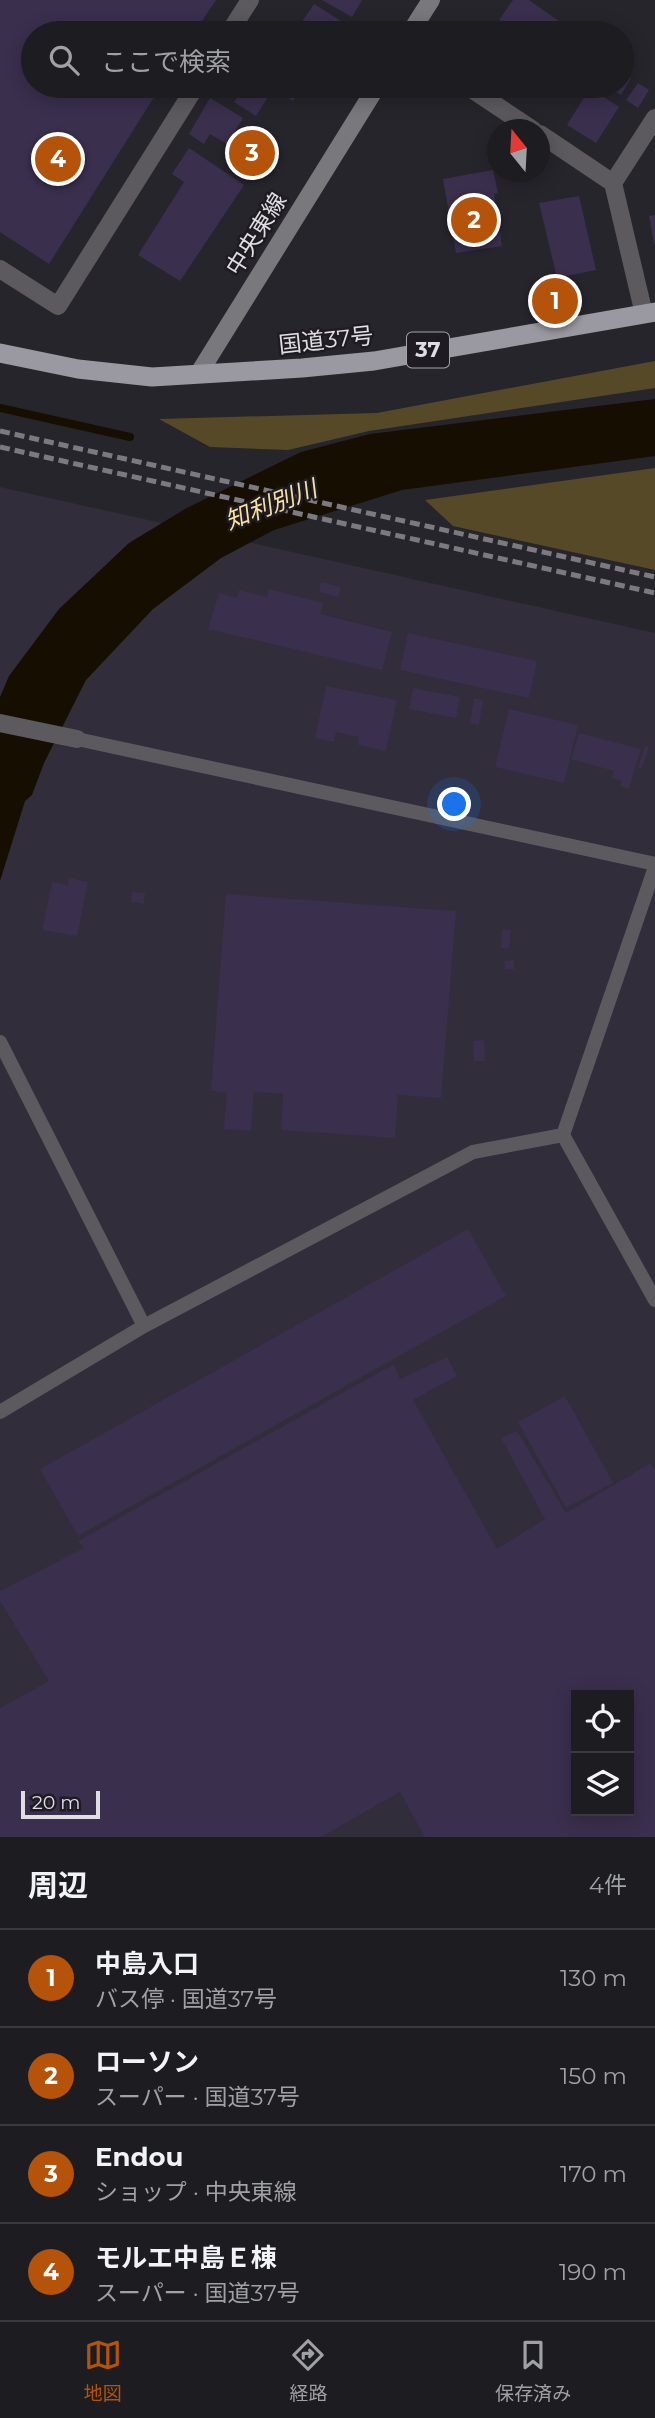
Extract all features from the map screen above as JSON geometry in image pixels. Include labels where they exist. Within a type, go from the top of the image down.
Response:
[{"type":"highway","name":"国道37号","points":[[0,353],[78,369],[152,377],[302,368],[374,361],[649,313]]},
{"type":"main road","points":[[418,21],[431,0]]},
{"type":"main road","name":"中央東線","points":[[199,373],[370,98]]},
{"type":"street","points":[[237,21],[250,0]]},
{"type":"street","points":[[0,269],[58,306],[188,98]]},
{"type":"street","points":[[485,98],[516,119]]},
{"type":"street","points":[[613,183],[655,118]]},
{"type":"street","points":[[550,141],[613,183],[649,313]]},
{"type":"street","points":[[0,723],[77,739]]},
{"type":"lane","points":[[77,739],[655,866],[563,1135],[655,1300]]},
{"type":"lane","points":[[0,1042],[144,1326]]},
{"type":"lane","points":[[0,1412],[144,1326],[473,1152],[563,1135]]},
{"type":"shaded area","points":[[655,361],[655,388],[369,431],[288,450],[210,447],[159,419],[377,413]]},
{"type":"shaded area","points":[[655,468],[655,570],[453,526],[425,500]]},
{"type":"shaded area","points":[[0,487],[655,633],[655,1837],[0,1837]]},
{"type":"water","name":"知利別川","points":[[655,399],[655,456],[402,490],[274,530],[221,558],[153,609],[86,680],[44,763],[32,795],[25,801],[0,881],[0,697],[9,676],[59,609],[129,543],[185,509],[301,452],[370,434]]},
{"type":"building","points":[[0,0],[216,0],[202,21],[21,21],[21,98],[153,98],[49,264],[0,232]]},
{"type":"building","points":[[322,0],[362,0],[352,17]]},
{"type":"building","points":[[513,0],[529,0],[559,21],[500,21]]},
{"type":"building","points":[[314,4],[341,21],[302,21]]},
{"type":"building","points":[[638,83],[649,90],[638,108],[626,100],[634,98],[634,89]]},
{"type":"building","points":[[210,98],[243,118],[227,144],[210,134],[204,144],[189,134]]},
{"type":"building","points":[[237,98],[267,98],[256,116],[234,102]]},
{"type":"building","points":[[584,98],[605,98],[619,107],[596,143],[567,125]]},
{"type":"building","points":[[247,125],[271,140],[249,174],[225,159]]},
{"type":"building","points":[[189,148],[244,185],[180,281],[138,255],[184,182],[172,174]]},
{"type":"building","points":[[487,171],[487,182],[496,182],[498,193],[494,194],[502,246],[456,253],[443,179]]},
{"type":"building","points":[[579,196],[596,270],[557,278],[539,203]]},
{"type":"building","points":[[655,215],[655,244],[654,244],[649,216]]},
{"type":"building","points":[[321,582],[341,587],[338,597],[319,592]]},
{"type":"building","points":[[269,589],[323,603],[320,614],[392,632],[382,670],[208,629],[219,593],[237,598],[239,590],[267,597]]},
{"type":"building","points":[[408,633],[537,661],[529,698],[400,670]]},
{"type":"building","points":[[326,686],[397,700],[386,751],[358,745],[359,737],[336,732],[334,742],[315,738]]},
{"type":"building","points":[[413,688],[460,697],[456,718],[409,709]]},
{"type":"building","points":[[474,698],[483,700],[479,725],[470,723]]},
{"type":"building","points":[[509,709],[578,725],[564,783],[495,767]]},
{"type":"building","points":[[579,733],[641,749],[629,789],[620,786],[622,781],[612,778],[614,771],[571,759]]},
{"type":"building","points":[[645,746],[649,747],[642,768],[638,767]]},
{"type":"building","points":[[69,878],[88,882],[77,936],[42,930],[52,882],[68,885]]},
{"type":"building","points":[[132,892],[145,893],[144,904],[131,902]]},
{"type":"building","points":[[226,894],[456,911],[441,1098],[398,1095],[395,1138],[281,1130],[283,1094],[254,1092],[251,1131],[224,1129],[227,1093],[211,1091]]},
{"type":"building","points":[[502,929],[511,930],[509,949],[501,948]]},
{"type":"building","points":[[514,960],[514,969],[505,969],[504,961]]},
{"type":"building","points":[[484,1040],[485,1061],[474,1061],[473,1041]]},
{"type":"building","points":[[468,1229],[506,1296],[78,1536],[40,1469]]},
{"type":"building","points":[[447,1357],[457,1376],[413,1400],[497,1549],[545,1519],[501,1438],[517,1431],[566,1513],[651,1463],[655,1470],[655,1837],[425,1837],[400,1792],[321,1837],[0,1837],[0,1708],[49,1681],[0,1601],[0,1591],[84,1548],[78,1541],[394,1364],[400,1379]]},
{"type":"building","points":[[565,1396],[613,1483],[566,1508],[518,1422]]},
{"type":"waterway","points":[[0,408],[130,437]]},
{"type":"railway","points":[[0,431],[655,577]]},
{"type":"railway","points":[[0,447],[655,593]]},
{"type":"place","name":"Endou","points":[[252,153]]},
{"type":"place","name":"モルエ中島Ｅ棟","points":[[58,159]]},
{"type":"place","name":"ローソン","points":[[474,220]]},
{"type":"place","name":"中島入口","points":[[555,301]]}]
